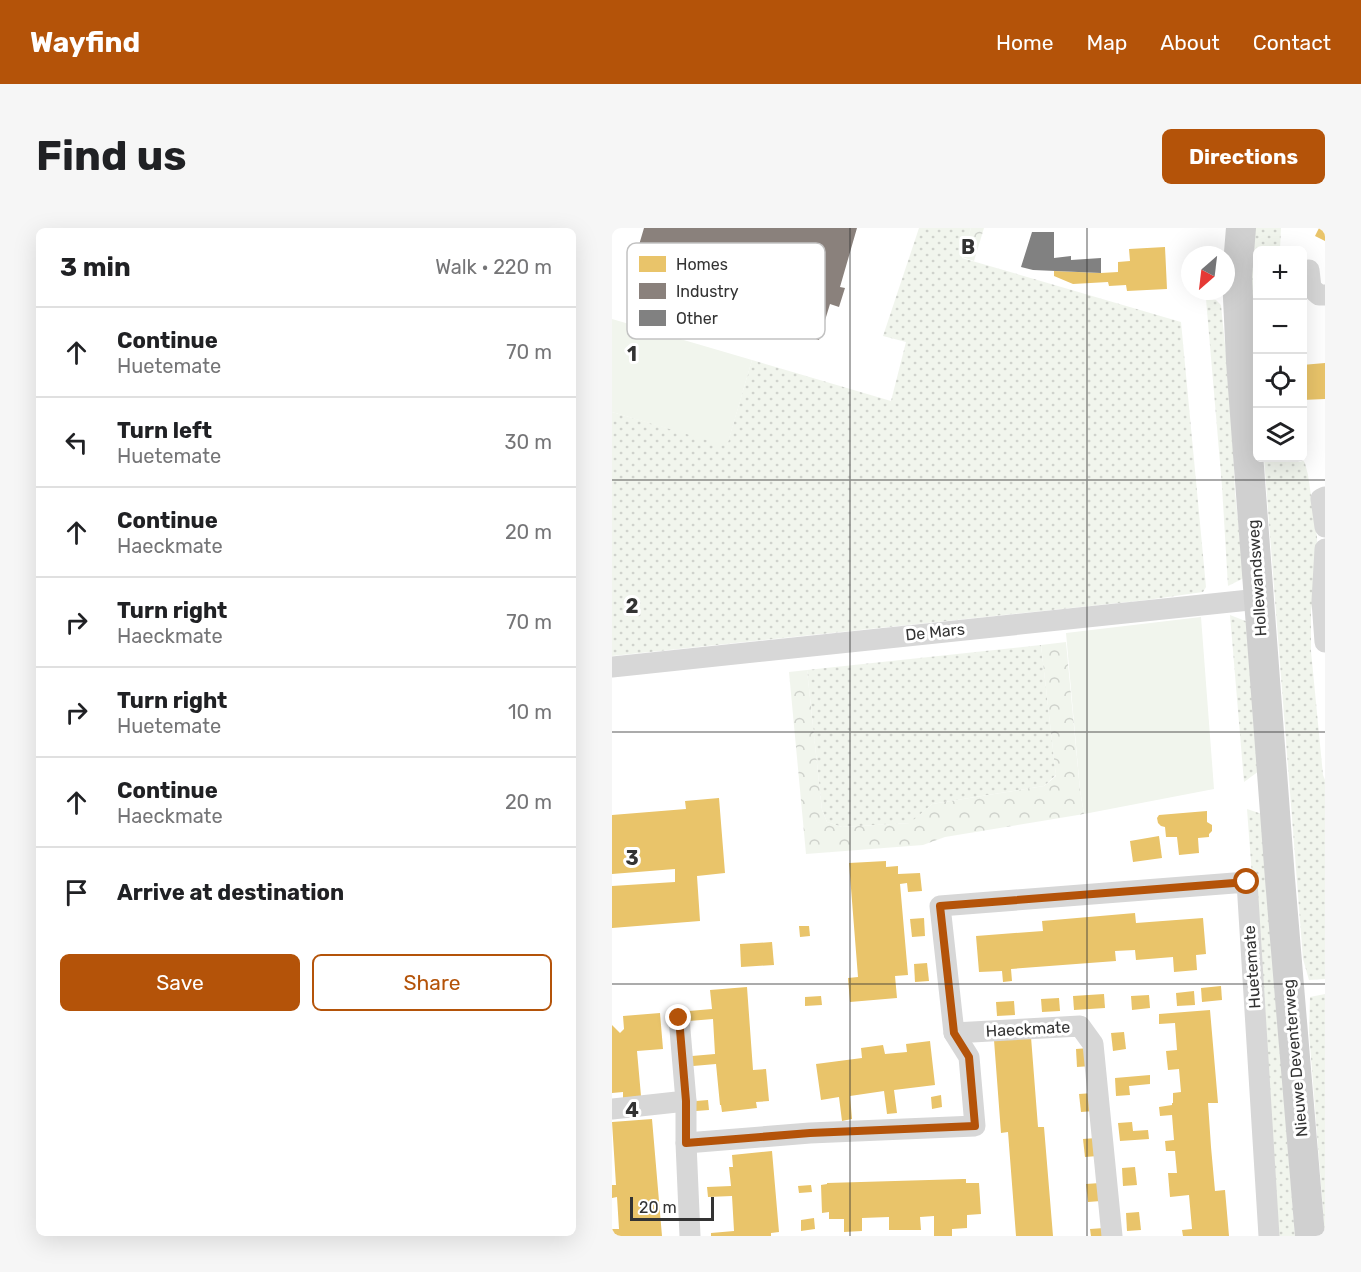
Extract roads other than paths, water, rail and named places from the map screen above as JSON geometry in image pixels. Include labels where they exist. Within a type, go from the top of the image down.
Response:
[{"type":"main road","name":"Hollewandsweg","points":[[1223,228],[1237,277]]},
{"type":"main road","name":"Hollewandsweg","points":[[1241,228],[1237,277],[1241,361],[1280,879]]},
{"type":"main road","name":"Nieuwe Deventerweg","points":[[1280,879],[1310,1236]]},
{"type":"street","points":[[1309,270],[1311,288],[1319,295],[1325,295]]},
{"type":"street","points":[[1325,497],[1321,499],[1325,527]]},
{"type":"street","points":[[1325,549],[1322,601],[1325,642]]},
{"type":"street","name":"De Mars","points":[[612,667],[1258,599]]},
{"type":"street","name":"Huetemate","points":[[954,1033],[940,906],[1247,882],[1269,1236]]},
{"type":"street","points":[[679,1018],[686,1101],[690,1236]]},
{"type":"street","name":"Haeckmate","points":[[686,1143],[810,1133],[975,1126],[969,1057],[954,1033],[1080,1026],[1093,1044],[1112,1236]]},
{"type":"street","points":[[612,1109],[686,1101]]}]
